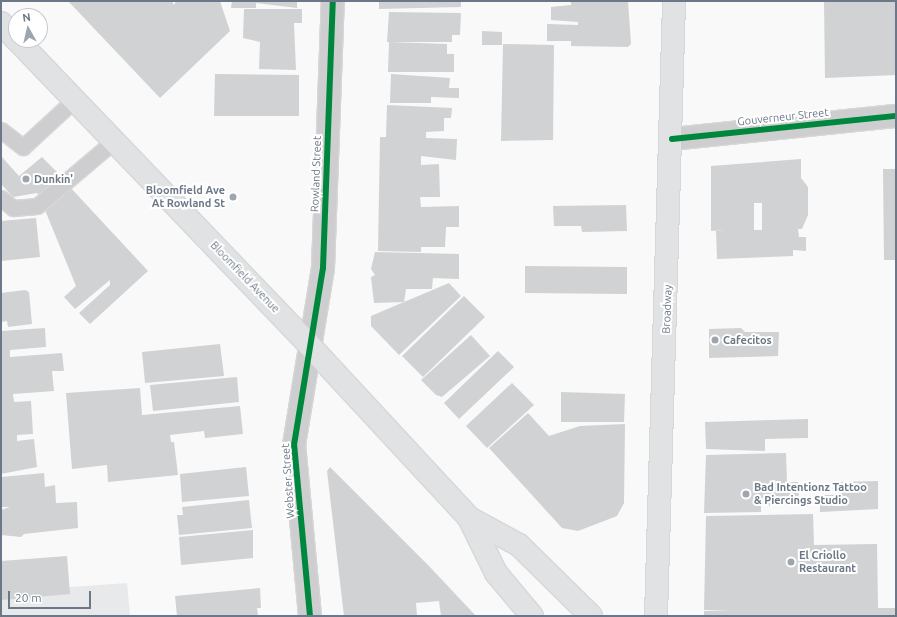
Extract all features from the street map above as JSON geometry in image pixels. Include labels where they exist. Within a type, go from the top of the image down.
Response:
[{"type":"main road","name":"Broadway","points":[[656,616],[672,139],[674,1]]},
{"type":"main road","name":"Bloomfield Avenue","points":[[25,48],[310,346],[469,518],[496,573],[532,616]]},
{"type":"main road","name":"Bloomfield Avenue","points":[[469,518],[519,545],[591,616]]},
{"type":"street","name":"Rowland Street","points":[[310,346],[323,268],[333,1]]},
{"type":"street","name":"Gouverneur Street","points":[[672,139],[896,116]]},
{"type":"street","name":"Webster Street","points":[[310,346],[294,445],[310,616]]},
{"type":"lane","points":[[1,130],[23,147],[74,100]]},
{"type":"lane","points":[[1,198],[13,208],[37,206],[114,141]]},
{"type":"shaded area","points":[[127,583],[130,616],[1,616],[1,592]]},
{"type":"building","points":[[68,1],[173,1],[173,5],[177,1],[220,1],[230,31],[160,98]]},
{"type":"building","points":[[232,1],[297,1],[297,8],[256,3],[256,8],[231,8]]},
{"type":"building","points":[[379,1],[461,1],[461,7],[379,9]]},
{"type":"building","points":[[571,1],[628,1],[631,44],[628,47],[571,46],[571,41],[547,41],[547,24],[578,25],[578,22],[551,20],[551,7],[571,5]]},
{"type":"building","points":[[824,1],[896,1],[896,75],[825,78]]},
{"type":"building","points":[[244,9],[302,9],[302,23],[294,23],[296,70],[259,69],[260,42],[243,38]]},
{"type":"building","points":[[389,12],[461,13],[460,35],[452,35],[452,42],[387,42]]},
{"type":"building","points":[[482,31],[502,32],[502,45],[482,45]]},
{"type":"building","points":[[389,42],[447,44],[447,54],[454,54],[454,72],[388,72]]},
{"type":"building","points":[[503,44],[554,45],[553,140],[501,141]]},
{"type":"building","points":[[215,74],[299,75],[299,116],[214,116]]},
{"type":"building","points":[[391,74],[450,78],[449,88],[459,88],[459,98],[431,97],[431,103],[390,103]]},
{"type":"building","points":[[387,105],[452,108],[451,118],[444,118],[444,131],[426,132],[426,138],[457,139],[456,160],[421,156],[421,165],[439,164],[440,197],[420,197],[421,207],[459,206],[459,227],[446,227],[445,247],[421,247],[421,252],[378,251],[380,137],[386,137]]},
{"type":"building","name":"Dunkin'","points":[[1,156],[19,176],[42,157],[58,173],[48,183],[53,187],[41,198],[37,193],[13,197],[1,184]]},
{"type":"building","points":[[801,159],[801,178],[808,187],[808,215],[802,229],[798,229],[799,237],[806,237],[806,251],[793,250],[793,256],[717,259],[716,231],[727,230],[711,231],[711,166]],"holes":[[[754,203],[762,203],[762,230],[754,230]]]},
{"type":"building","points":[[883,169],[896,169],[896,260],[884,260]]},
{"type":"building","points":[[70,187],[148,271],[90,324],[79,313],[110,285],[110,280],[75,309],[64,297],[76,286],[45,210]]},
{"type":"building","points":[[626,205],[627,231],[582,232],[581,226],[554,226],[553,206]]},
{"type":"building","points":[[36,218],[40,257],[1,261],[1,221]]},
{"type":"building","points":[[375,252],[459,254],[459,279],[433,278],[432,289],[406,289],[404,302],[374,303],[371,277],[375,275],[371,269]]},
{"type":"building","points":[[525,266],[627,267],[627,294],[525,293]]},
{"type":"building","points":[[449,283],[461,296],[399,355],[371,326],[371,316]]},
{"type":"building","points":[[25,290],[29,292],[32,324],[8,327],[7,321],[1,322],[1,293]]},
{"type":"building","points":[[464,296],[485,317],[423,377],[402,356]]},
{"type":"building","points":[[45,328],[46,347],[10,350],[10,357],[62,353],[64,371],[52,371],[54,391],[13,394],[14,402],[31,401],[33,434],[17,435],[17,441],[34,439],[37,467],[1,474],[1,331]]},
{"type":"building","points":[[741,328],[745,332],[779,332],[778,356],[709,358],[709,329]]},
{"type":"building","points":[[471,335],[490,356],[442,397],[436,395],[421,380]]},
{"type":"building","points":[[220,344],[224,376],[145,383],[142,352]]},
{"type":"building","points":[[498,351],[514,367],[459,419],[444,403]]},
{"type":"building","points":[[237,377],[239,402],[153,411],[150,385]]},
{"type":"building","points":[[512,383],[534,405],[487,448],[466,426]]},
{"type":"building","points":[[140,388],[142,415],[240,406],[243,434],[205,438],[204,431],[170,435],[171,442],[174,442],[178,475],[108,482],[107,465],[72,469],[66,393]]},
{"type":"building","points":[[561,392],[625,394],[624,422],[561,422]]},
{"type":"building","points":[[528,413],[549,436],[580,426],[625,424],[624,503],[617,516],[578,531],[562,528],[489,448]]},
{"type":"building","points":[[808,419],[808,438],[765,439],[765,451],[706,449],[705,422]]},
{"type":"building","points":[[786,453],[787,482],[798,482],[799,505],[761,506],[761,512],[704,513],[706,455]]},
{"type":"building","points":[[246,467],[249,496],[182,502],[180,474]]},
{"type":"building","points":[[330,467],[429,566],[476,616],[441,616],[439,601],[416,603],[417,616],[344,616],[327,471]]},
{"type":"building","points":[[44,473],[45,487],[55,485],[56,503],[77,502],[78,528],[24,534],[21,537],[1,535],[1,510],[10,507],[1,507],[1,477]]},
{"type":"building","points":[[878,481],[878,509],[820,512],[820,495],[837,495],[837,482]]},
{"type":"building","points":[[249,500],[252,528],[179,535],[177,515],[183,515],[182,507]]},
{"type":"building","points":[[813,514],[814,545],[877,544],[878,608],[896,608],[896,616],[704,616],[704,611],[731,610],[704,610],[706,516]]},
{"type":"building","points":[[253,530],[253,558],[181,565],[179,537]]},
{"type":"building","points":[[67,556],[70,594],[1,600],[1,561]]},
{"type":"building","points":[[260,588],[261,608],[257,608],[258,616],[177,616],[175,596]]},
{"type":"cycle path","points":[[310,616],[294,445],[323,268],[333,1]]},
{"type":"cycle path","points":[[672,139],[896,116]]},
{"type":"place","name":"Dunkin'","points":[[26,179]]},
{"type":"place","name":"Bloomfield Ave At Rowland St","points":[[233,197]]},
{"type":"place","name":"Cafecitos","points":[[715,340]]},
{"type":"place","name":"Bad Intentionz Tattoo & Piercings Studio","points":[[746,494]]},
{"type":"place","name":"El Criollo Restaurant","points":[[791,562]]}]
